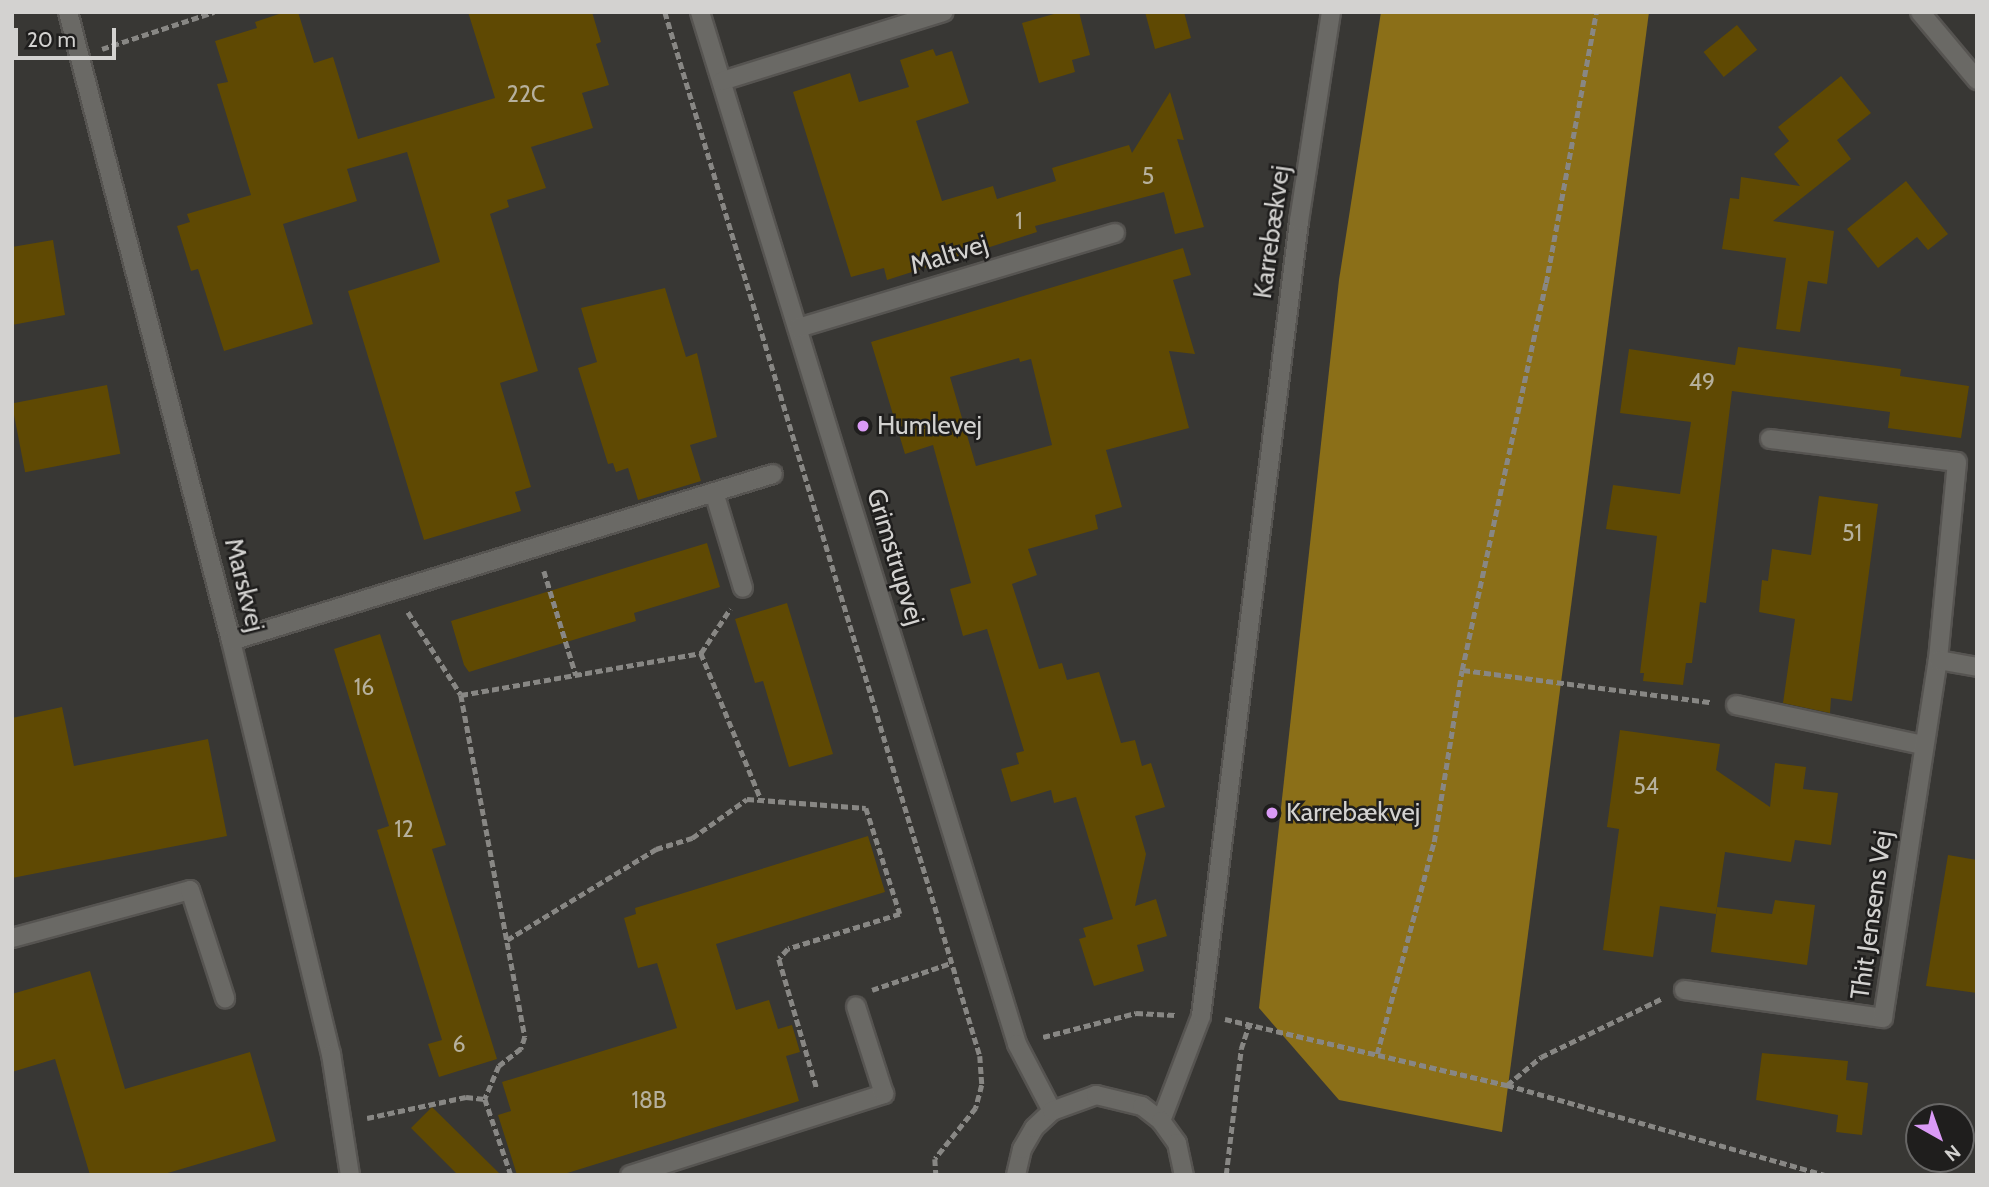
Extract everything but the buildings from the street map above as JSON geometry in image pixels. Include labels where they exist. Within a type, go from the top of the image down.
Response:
[{"type":"street","name":"Marskvej","points":[[68,12],[231,641],[331,1054],[350,1175]]},
{"type":"street","name":"Grimstrupvej","points":[[700,12],[1017,1044],[1052,1111]]},
{"type":"street","points":[[722,81],[944,12]]},
{"type":"street","name":"Karrebækvej","points":[[1161,1121],[1201,1016],[1299,220],[1331,12]]},
{"type":"street","points":[[1920,12],[1977,80]]},
{"type":"street","name":"Maltvej","points":[[798,328],[1115,233]]},
{"type":"street","name":"Thit Jensens Vej","points":[[1684,990],[1883,1018],[1938,660],[1957,461],[1770,439]]},
{"type":"street","points":[[231,641],[773,474]]},
{"type":"street","points":[[714,492],[744,587]]},
{"type":"street","points":[[1938,660],[1977,667]]},
{"type":"street","points":[[1736,705],[1923,744]]},
{"type":"street","points":[[12,938],[190,890],[225,998]]},
{"type":"street","points":[[630,1175],[884,1094],[856,1006]]},
{"type":"street","points":[[1016,1175],[1022,1149],[1052,1111],[1096,1095],[1142,1106],[1161,1121],[1177,1143],[1184,1175]]},
{"type":"path","points":[[81,56],[214,12]]},
{"type":"path","points":[[665,12],[980,1056],[982,1086],[976,1108],[935,1159],[936,1175]]},
{"type":"path","points":[[1377,1054],[1434,842],[1462,670],[1546,283],[1596,12]]},
{"type":"path","points":[[537,547],[576,675]]},
{"type":"path","points":[[461,695],[701,653],[744,587]]},
{"type":"path","points":[[393,591],[461,695],[525,1037],[521,1049],[499,1066],[485,1099],[511,1175]]},
{"type":"path","points":[[701,653],[760,797]]},
{"type":"path","points":[[1462,670],[1736,705]]},
{"type":"path","points":[[507,940],[656,849],[692,838],[739,803],[760,797],[866,808],[901,914],[788,948],[781,955],[779,963],[824,1113]]},
{"type":"path","points":[[856,1006],[869,991],[951,963]]},
{"type":"path","points":[[1507,1085],[1541,1057],[1626,1013],[1684,990]]},
{"type":"path","points":[[980,1056],[1136,1013],[1201,1016],[1250,1022],[1507,1085],[1824,1175]]},
{"type":"path","points":[[1226,1175],[1241,1049],[1250,1022]]},
{"type":"path","points":[[342,1123],[466,1097],[485,1099]]},
{"type":"shaded area","points":[[1381,12],[1649,12],[1502,1132],[1339,1100],[1259,1008],[1339,280]]},
{"type":"place","name":"Humlevej","points":[[863,426]]},
{"type":"place","name":"Karrebækvej","points":[[1272,813]]}]
